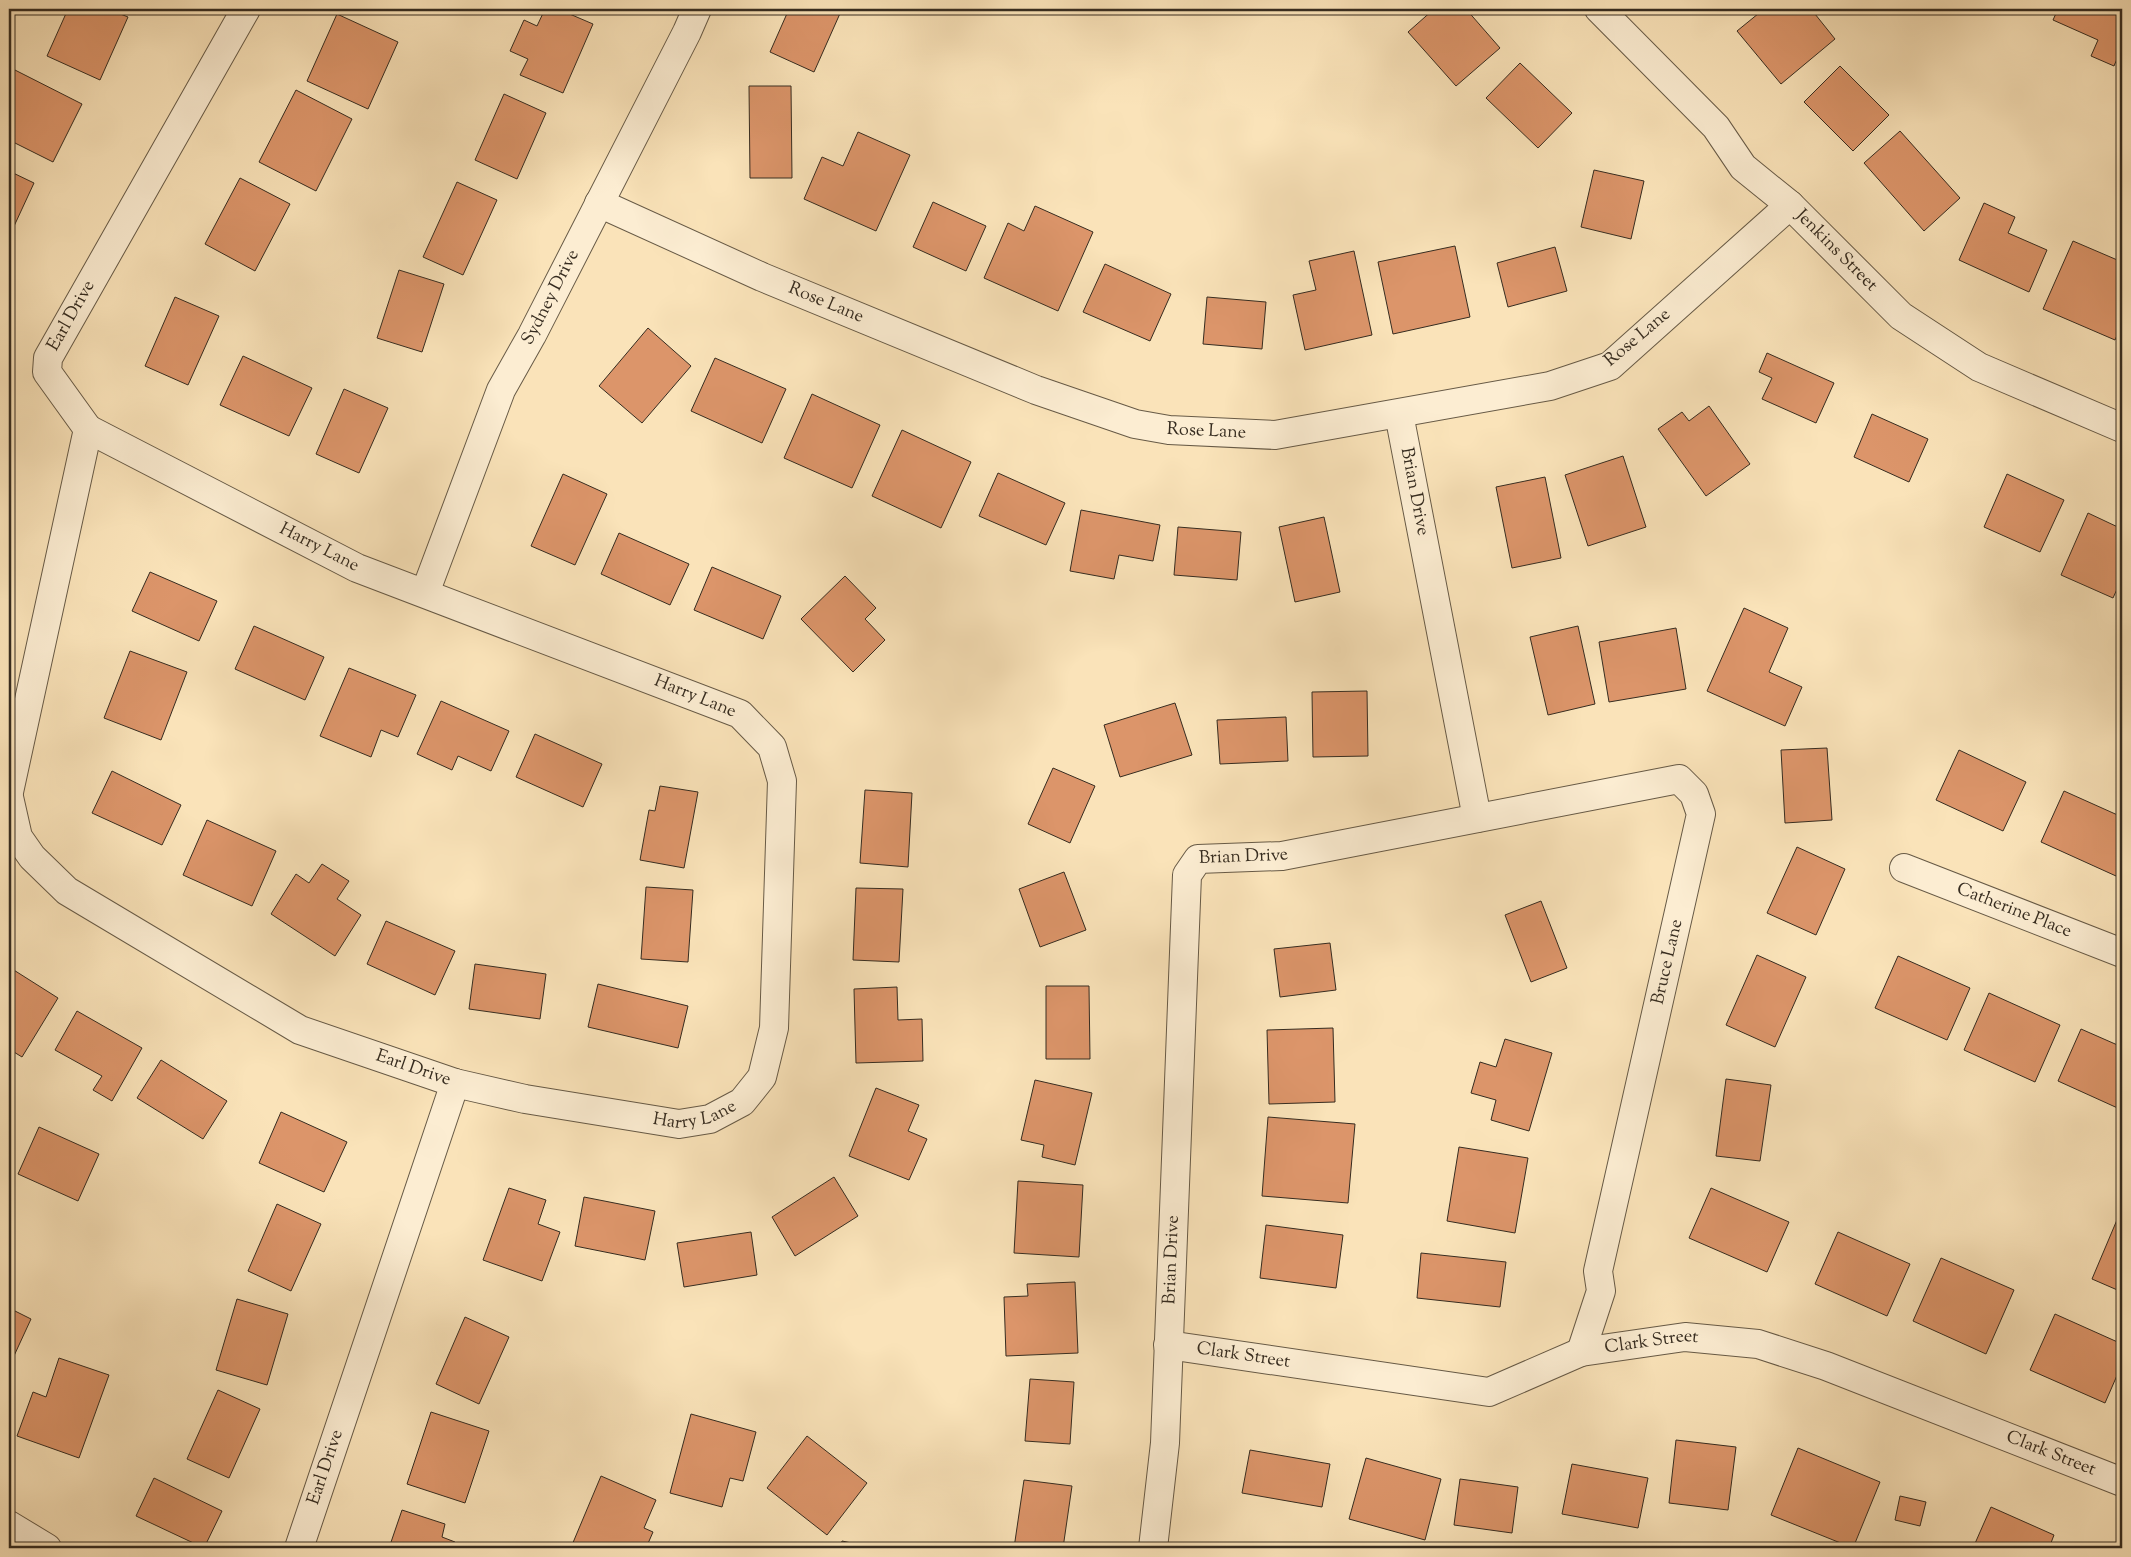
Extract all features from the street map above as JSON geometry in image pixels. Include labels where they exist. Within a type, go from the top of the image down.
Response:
[{"type":"street","name":"Earl Drive","points":[[88,429],[48,372],[48,358],[246,9]]},
{"type":"street","name":"Sydney Drive","points":[[425,593],[501,390],[532,335],[687,32],[696,9]]},
{"type":"street","name":"Jenkins Street","points":[[1599,9],[1716,128],[1743,167],[1790,205],[1901,316],[1979,367],[2122,428]]},
{"type":"street","name":"Rose Lane","points":[[599,203],[762,277],[1036,390],[1136,424],[1169,430],[1275,435],[1550,386],[1610,366],[1790,205]]},
{"type":"street","name":"Brian Drive","points":[[1154,1548],[1165,1443],[1187,875],[1198,859],[1282,856],[1477,818],[1398,414]]},
{"type":"street","name":"Harry Lane","points":[[88,429],[357,568],[740,714],[772,747],[782,780],[774,1028],[762,1077],[742,1102],[710,1119],[679,1124],[525,1099],[455,1083]]},
{"type":"street","points":[[9,792],[88,429]]},
{"type":"street","name":"Bruce Lane","points":[[1477,818],[1679,779],[1694,794],[1701,814],[1598,1270],[1601,1291],[1581,1352]]},
{"type":"street","name":"Earl Drive","points":[[9,797],[18,837],[32,857],[67,891],[300,1030],[455,1083],[299,1548]]},
{"type":"street","name":"Catherine Place","points":[[1904,868],[2122,953]]},
{"type":"street","name":"Clark Street","points":[[1168,1345],[1489,1392],[1581,1352],[1685,1337],[1758,1344],[1826,1366],[2122,1482]]},
{"type":"street","points":[[9,1526],[47,1548]]},
{"type":"building","points":[[68,9],[108,9],[128,17],[100,80],[47,56]]},
{"type":"building","points":[[545,9],[558,9],[593,24],[563,93],[520,75],[528,59],[510,51],[524,20],[537,26]]},
{"type":"building","points":[[789,9],[842,9],[814,72],[770,52]]},
{"type":"building","points":[[1434,9],[1466,9],[1500,48],[1456,86],[1408,32]]},
{"type":"building","points":[[1764,9],[1811,9],[1835,39],[1781,84],[1737,31]]},
{"type":"building","points":[[2058,9],[2122,9],[2122,47],[2114,66],[2091,56],[2098,40],[2053,20]]},
{"type":"building","points":[[337,14],[398,42],[368,109],[307,81]]},
{"type":"building","points":[[1520,63],[1572,113],[1538,148],[1486,98]]},
{"type":"building","points":[[1840,66],[1889,115],[1853,151],[1804,102]]},
{"type":"building","points":[[11,68],[82,104],[53,162],[9,140],[9,72]]},
{"type":"building","points":[[749,86],[791,86],[792,178],[750,178]]},
{"type":"building","points":[[296,90],[352,119],[316,191],[259,162]]},
{"type":"building","points":[[504,94],[546,113],[517,179],[475,160]]},
{"type":"building","points":[[1900,131],[1960,198],[1924,231],[1864,163]]},
{"type":"building","points":[[858,132],[910,155],[876,231],[804,199],[822,157],[843,166]]},
{"type":"building","points":[[1594,170],[1644,181],[1631,239],[1581,227]]},
{"type":"building","points":[[9,171],[34,183],[9,237]]},
{"type":"building","points":[[240,178],[290,204],[255,271],[205,244]]},
{"type":"building","points":[[457,182],[497,200],[463,275],[423,257]]},
{"type":"building","points":[[933,202],[986,226],[966,271],[913,247]]},
{"type":"building","points":[[1984,203],[2015,217],[2008,233],[2047,250],[2029,292],[1959,260]]},
{"type":"building","points":[[1035,206],[1093,232],[1058,311],[984,278],[1008,223],[1024,231]]},
{"type":"building","points":[[2073,241],[2122,262],[2122,324],[2115,340],[2043,309]]},
{"type":"building","points":[[1455,246],[1470,317],[1393,334],[1378,262]]},
{"type":"building","points":[[1555,247],[1567,291],[1508,307],[1497,263]]},
{"type":"building","points":[[1354,251],[1372,335],[1305,350],[1293,295],[1316,290],[1309,261]]},
{"type":"building","points":[[1105,264],[1171,294],[1150,341],[1083,312]]},
{"type":"building","points":[[399,270],[444,284],[422,352],[377,338]]},
{"type":"building","points":[[175,297],[219,316],[188,385],[145,366]]},
{"type":"building","points":[[1207,297],[1266,302],[1262,349],[1203,344]]},
{"type":"building","points":[[648,328],[691,366],[642,423],[599,386]]},
{"type":"building","points":[[1767,353],[1834,383],[1816,423],[1762,399],[1772,378],[1759,372]]},
{"type":"building","points":[[243,356],[312,388],[289,436],[220,405]]},
{"type":"building","points":[[715,358],[786,389],[762,443],[691,411]]},
{"type":"building","points":[[344,389],[388,408],[359,473],[316,454]]},
{"type":"building","points":[[812,394],[880,425],[852,488],[784,458]]},
{"type":"building","points":[[1709,406],[1750,464],[1706,496],[1658,429],[1682,412],[1689,421]]},
{"type":"building","points":[[1872,414],[1928,439],[1909,482],[1854,457]]},
{"type":"building","points":[[902,430],[971,462],[941,528],[872,496]]},
{"type":"building","points":[[1623,456],[1646,527],[1588,546],[1565,475]]},
{"type":"building","points":[[998,473],[1065,503],[1046,545],[979,516]]},
{"type":"building","points":[[563,474],[607,494],[575,565],[531,546]]},
{"type":"building","points":[[2007,474],[2064,500],[2040,552],[1984,527]]},
{"type":"building","points":[[1545,477],[1561,558],[1512,568],[1496,487]]},
{"type":"building","points":[[1081,510],[1160,525],[1153,561],[1119,555],[1114,579],[1070,571]]},
{"type":"building","points":[[2088,513],[2122,529],[2122,578],[2113,598],[2061,575]]},
{"type":"building","points":[[1324,517],[1340,592],[1295,602],[1279,527]]},
{"type":"building","points":[[1178,527],[1241,532],[1237,580],[1174,575]]},
{"type":"building","points":[[619,533],[689,564],[670,605],[601,574]]},
{"type":"building","points":[[712,567],[781,596],[763,639],[694,610]]},
{"type":"building","points":[[150,572],[217,601],[199,641],[132,611]]},
{"type":"building","points":[[845,576],[876,608],[865,619],[885,640],[853,672],[801,619]]},
{"type":"building","points":[[1744,608],[1788,628],[1769,672],[1802,687],[1785,726],[1707,691]]},
{"type":"building","points":[[254,626],[324,657],[305,700],[235,669]]},
{"type":"building","points":[[1578,626],[1595,704],[1548,715],[1530,637]]},
{"type":"building","points":[[1676,628],[1686,689],[1609,702],[1599,642]]},
{"type":"building","points":[[130,651],[187,672],[161,740],[104,718]]},
{"type":"building","points":[[349,668],[416,695],[398,737],[381,730],[371,757],[320,736]]},
{"type":"building","points":[[1367,691],[1368,756],[1313,757],[1312,692]]},
{"type":"building","points":[[441,701],[509,731],[491,771],[458,756],[452,770],[417,754]]},
{"type":"building","points":[[1175,703],[1192,755],[1120,777],[1104,725]]},
{"type":"building","points":[[1286,717],[1288,761],[1220,764],[1217,720]]},
{"type":"building","points":[[535,734],[602,764],[583,807],[516,777]]},
{"type":"building","points":[[1827,748],[1832,820],[1785,823],[1781,750]]},
{"type":"building","points":[[1959,750],[2026,782],[2003,831],[1936,800]]},
{"type":"building","points":[[1053,768],[1095,786],[1070,843],[1028,824]]},
{"type":"building","points":[[112,771],[181,805],[162,845],[92,813]]},
{"type":"building","points":[[660,786],[698,792],[684,868],[640,860],[649,810],[655,811]]},
{"type":"building","points":[[865,790],[912,793],[908,867],[860,863]]},
{"type":"building","points":[[2064,791],[2122,817],[2122,862],[2116,876],[2041,842]]},
{"type":"building","points":[[207,820],[276,851],[252,906],[183,875]]},
{"type":"building","points":[[1797,847],[1845,869],[1816,935],[1767,913]]},
{"type":"building","points":[[322,864],[349,881],[337,899],[361,915],[335,956],[271,914],[296,874],[309,883]]},
{"type":"building","points":[[1064,872],[1086,930],[1040,947],[1019,889]]},
{"type":"building","points":[[646,887],[693,890],[688,962],[641,959]]},
{"type":"building","points":[[856,888],[903,889],[899,962],[853,960]]},
{"type":"building","points":[[1541,901],[1567,968],[1531,982],[1505,915]]},
{"type":"building","points":[[386,921],[455,951],[435,995],[367,964]]},
{"type":"building","points":[[1330,943],[1336,990],[1280,997],[1274,949]]},
{"type":"building","points":[[1757,955],[1806,977],[1775,1047],[1726,1025]]},
{"type":"building","points":[[1898,956],[1970,988],[1947,1040],[1875,1008]]},
{"type":"building","points":[[475,964],[546,974],[540,1019],[469,1009]]},
{"type":"building","points":[[9,967],[58,998],[22,1057],[9,1049]]},
{"type":"building","points":[[598,984],[688,1006],[678,1048],[588,1027]]},
{"type":"building","points":[[1046,986],[1089,986],[1090,1059],[1046,1059]]},
{"type":"building","points":[[897,987],[898,1020],[922,1019],[923,1061],[856,1063],[854,989]]},
{"type":"building","points":[[1989,993],[2060,1025],[2035,1082],[1964,1050]]},
{"type":"building","points":[[77,1011],[142,1048],[112,1101],[93,1090],[102,1076],[55,1050]]},
{"type":"building","points":[[1333,1028],[1335,1102],[1269,1104],[1267,1030]]},
{"type":"building","points":[[2081,1029],[2122,1047],[2122,1110],[2058,1081]]},
{"type":"building","points":[[1505,1039],[1552,1053],[1529,1131],[1491,1120],[1496,1100],[1471,1093],[1480,1062],[1496,1067]]},
{"type":"building","points":[[161,1060],[227,1101],[203,1139],[137,1098]]},
{"type":"building","points":[[1726,1079],[1771,1085],[1760,1161],[1716,1156]]},
{"type":"building","points":[[1035,1080],[1092,1093],[1075,1165],[1042,1157],[1044,1145],[1021,1140]]},
{"type":"building","points":[[876,1088],[919,1105],[908,1131],[927,1139],[909,1180],[849,1156]]},
{"type":"building","points":[[281,1112],[347,1142],[324,1192],[259,1163]]},
{"type":"building","points":[[1268,1117],[1355,1124],[1348,1203],[1262,1196]]},
{"type":"building","points":[[39,1127],[99,1154],[78,1201],[18,1174]]},
{"type":"building","points":[[1459,1147],[1528,1158],[1515,1233],[1447,1221]]},
{"type":"building","points":[[834,1177],[858,1216],[795,1256],[772,1217]]},
{"type":"building","points":[[1018,1181],[1083,1185],[1079,1257],[1014,1253]]},
{"type":"building","points":[[509,1188],[546,1200],[538,1224],[560,1232],[542,1281],[483,1260]]},
{"type":"building","points":[[1711,1188],[1789,1222],[1767,1272],[1689,1238]]},
{"type":"building","points":[[584,1197],[655,1211],[645,1260],[575,1246]]},
{"type":"building","points":[[277,1204],[321,1224],[291,1291],[248,1271]]},
{"type":"building","points":[[2122,1208],[2122,1292],[2092,1279]]},
{"type":"building","points":[[1266,1225],[1343,1235],[1336,1288],[1260,1278]]},
{"type":"building","points":[[751,1232],[757,1275],[684,1287],[677,1243]]},
{"type":"building","points":[[1838,1232],[1910,1264],[1887,1316],[1815,1284]]},
{"type":"building","points":[[1421,1253],[1506,1262],[1500,1307],[1417,1298]]},
{"type":"building","points":[[1941,1258],[2014,1290],[1986,1354],[1913,1321]]},
{"type":"building","points":[[1075,1282],[1078,1353],[1006,1356],[1004,1297],[1028,1296],[1027,1284]]},
{"type":"building","points":[[237,1299],[288,1314],[267,1385],[216,1370]]},
{"type":"building","points":[[9,1308],[31,1319],[13,1358],[9,1355]]},
{"type":"building","points":[[2055,1314],[2122,1344],[2122,1364],[2105,1403],[2030,1370]]},
{"type":"building","points":[[465,1317],[509,1337],[479,1404],[436,1384]]},
{"type":"building","points":[[59,1358],[109,1375],[79,1458],[17,1436],[33,1392],[46,1397]]},
{"type":"building","points":[[1030,1379],[1074,1382],[1070,1444],[1025,1441]]},
{"type":"building","points":[[218,1390],[260,1409],[229,1478],[187,1459]]},
{"type":"building","points":[[431,1412],[489,1431],[465,1503],[407,1484]]},
{"type":"building","points":[[691,1414],[756,1432],[743,1481],[730,1478],[722,1507],[670,1493]]},
{"type":"building","points":[[807,1436],[867,1483],[827,1535],[767,1488]]},
{"type":"building","points":[[1676,1440],[1736,1447],[1728,1510],[1669,1503]]},
{"type":"building","points":[[1798,1448],[1880,1482],[1853,1548],[1771,1515]]},
{"type":"building","points":[[1250,1450],[1330,1464],[1322,1507],[1242,1493]]},
{"type":"building","points":[[1366,1458],[1441,1479],[1425,1540],[1349,1519]]},
{"type":"building","points":[[1572,1464],[1648,1478],[1638,1528],[1562,1514]]},
{"type":"building","points":[[601,1476],[656,1500],[644,1528],[653,1532],[646,1548],[579,1548],[572,1545]]},
{"type":"building","points":[[154,1478],[222,1511],[204,1548],[136,1516]]},
{"type":"building","points":[[1460,1479],[1518,1487],[1512,1533],[1454,1525]]},
{"type":"building","points":[[1024,1480],[1072,1486],[1063,1548],[1014,1548]]},
{"type":"building","points":[[1900,1496],[1926,1502],[1920,1526],[1895,1520]]},
{"type":"building","points":[[1991,1507],[2054,1535],[2049,1548],[1973,1548]]},
{"type":"building","points":[[402,1510],[445,1524],[442,1537],[455,1542],[453,1548],[389,1548]]},
{"type":"building","points":[[842,1541],[875,1548],[840,1548]]}]
